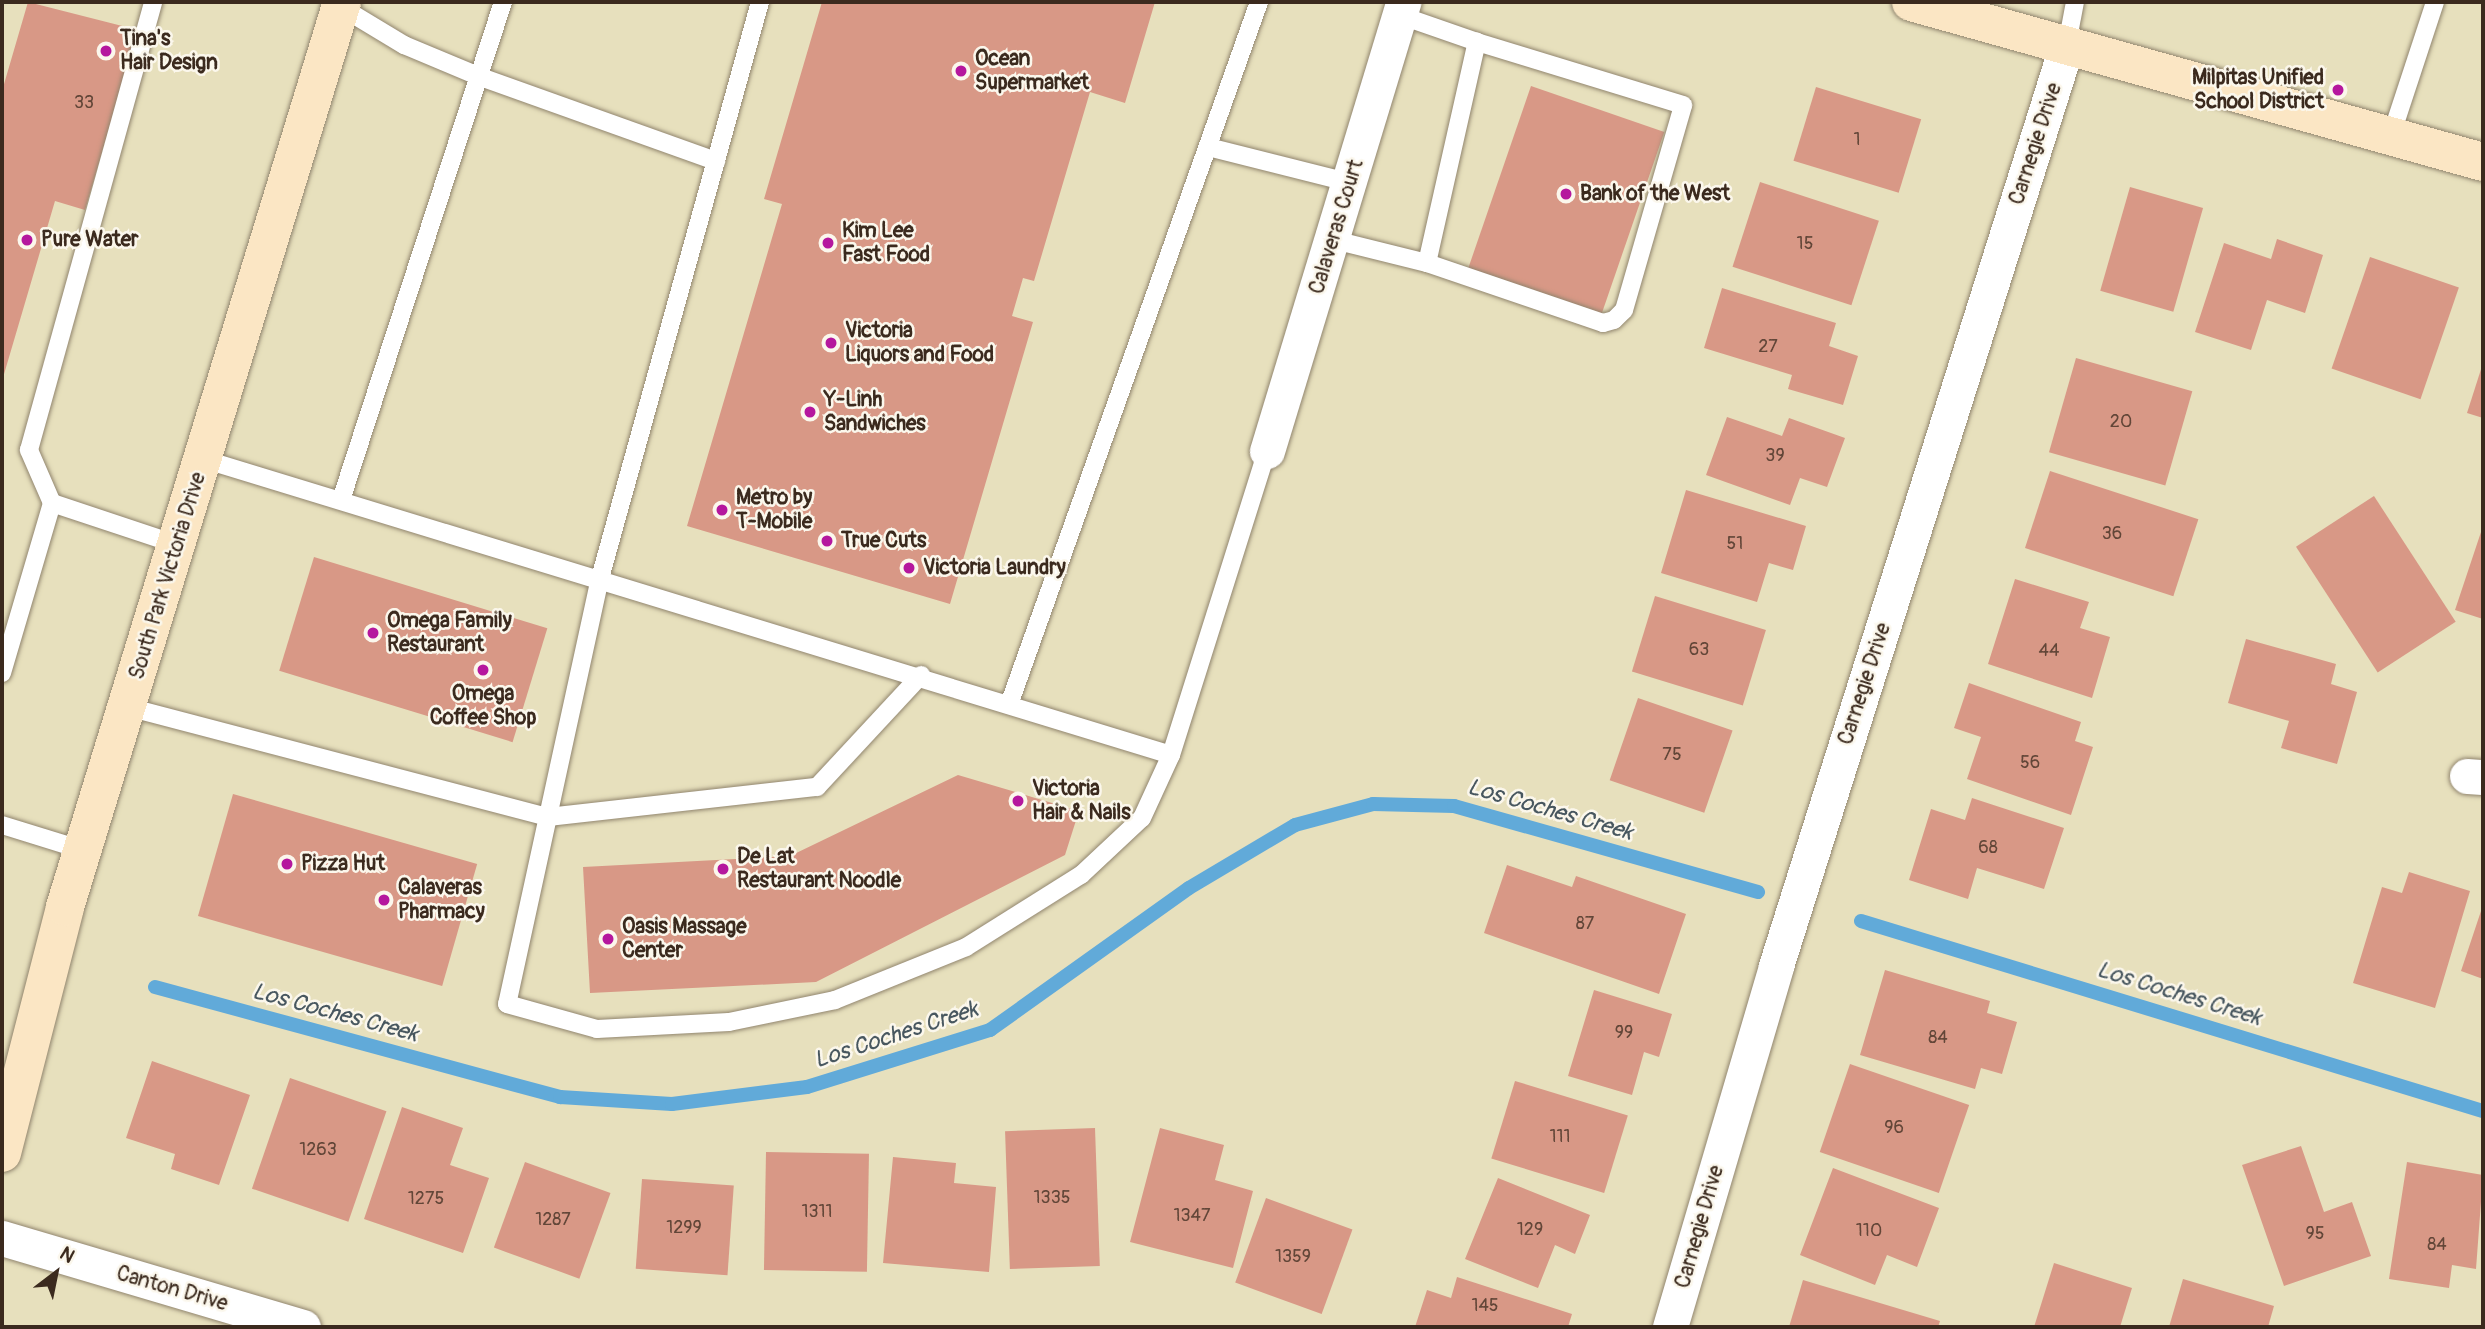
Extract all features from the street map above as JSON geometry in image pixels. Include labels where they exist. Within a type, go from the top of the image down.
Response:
[{"type":"main road","points":[[1911,2],[2483,162]]},
{"type":"main road","name":"South Park Victoria Drive","points":[[2,1153],[83,850],[341,4]]},
{"type":"street","name":"Calaveras Court","points":[[1267,451],[1334,240],[1401,8]]},
{"type":"street","name":"Carnegie Drive","points":[[1670,1327],[1776,966],[2067,44]]},
{"type":"street","name":"Canton Drive","points":[[2,1238],[303,1327]]},
{"type":"lane","points":[[2,673],[52,503],[29,450],[153,2]]},
{"type":"lane","points":[[341,500],[503,2]]},
{"type":"lane","points":[[760,2],[600,579],[507,1004],[597,1029],[729,1022],[835,1000],[966,947],[1092,866],[1142,818],[1171,755],[1267,451]]},
{"type":"lane","points":[[1010,702],[1259,2]]},
{"type":"lane","points":[[2067,44],[2075,2]]},
{"type":"lane","points":[[2391,136],[2434,2]]},
{"type":"lane","points":[[341,4],[404,45],[478,76],[716,161]]},
{"type":"lane","points":[[1334,240],[1427,263],[1603,323],[1614,320],[1624,310],[1683,105],[1477,42],[1401,8]]},
{"type":"lane","points":[[1427,263],[1477,42]]},
{"type":"lane","points":[[1208,147],[1351,183]]},
{"type":"lane","points":[[204,459],[1010,702],[1171,755]]},
{"type":"lane","points":[[52,503],[178,545]]},
{"type":"lane","points":[[128,707],[548,817],[817,787],[921,675]]},
{"type":"lane","points":[[2,825],[83,850]]},
{"type":"building","points":[[28,2],[138,30],[85,210],[55,201],[2,381],[2,91]]},
{"type":"building","points":[[822,2],[1155,2],[1125,103],[1090,92],[1034,281],[1023,278],[1012,316],[1033,322],[950,604],[687,526],[782,204],[764,199]]},
{"type":"building","points":[[1531,86],[1664,132],[1601,315],[1468,269]]},
{"type":"building","points":[[1816,87],[1921,119],[1899,193],[1793,161]]},
{"type":"building","points":[[1760,182],[1879,221],[1851,305],[1732,267]]},
{"type":"building","points":[[2130,187],[2203,208],[2173,312],[2100,291]]},
{"type":"building","points":[[2277,239],[2323,255],[2305,313],[2267,300],[2251,350],[2195,332],[2224,243],[2271,259]]},
{"type":"building","points":[[2370,257],[2459,288],[2420,399],[2332,369]]},
{"type":"building","points":[[1722,288],[1836,323],[1829,346],[1858,356],[1843,405],[1788,389],[1792,375],[1704,348]]},
{"type":"building","points":[[2076,358],[2192,391],[2165,486],[2049,452]]},
{"type":"building","points":[[2483,363],[2483,418],[2467,413]]},
{"type":"building","points":[[1727,417],[1782,436],[1789,418],[1845,438],[1827,487],[1800,478],[1790,505],[1706,475]]},
{"type":"building","points":[[2050,471],[2198,519],[2173,596],[2025,548]]},
{"type":"building","points":[[1686,490],[1806,526],[1793,570],[1769,563],[1757,602],[1661,573]]},
{"type":"building","points":[[2374,496],[2456,622],[2378,672],[2296,547]]},
{"type":"building","points":[[2483,526],[2483,619],[2455,610]]},
{"type":"building","points":[[314,557],[547,628],[513,742],[279,671]]},
{"type":"building","points":[[2015,579],[2089,602],[2080,628],[2110,637],[2092,698],[1988,664]]},
{"type":"building","points":[[1655,596],[1766,630],[1743,705],[1632,672]]},
{"type":"building","points":[[2246,639],[2336,664],[2331,684],[2357,692],[2337,764],[2281,748],[2289,721],[2228,703]]},
{"type":"building","points":[[1969,683],[2081,722],[2075,741],[2093,747],[2071,815],[1967,779],[1981,737],[1954,728]]},
{"type":"building","points":[[1638,698],[1733,731],[1704,813],[1610,780]]},
{"type":"building","points":[[958,775],[1079,811],[1065,855],[816,982],[590,993],[583,867],[790,856]]},
{"type":"building","points":[[233,794],[477,864],[442,986],[198,916]]},
{"type":"building","points":[[1972,798],[2064,828],[2044,889],[1977,868],[1968,899],[1909,880],[1931,809],[1965,820]]},
{"type":"building","points":[[1507,865],[1572,887],[1576,876],[1686,914],[1659,994],[1484,933]]},
{"type":"building","points":[[2409,872],[2470,891],[2435,1008],[2353,983],[2382,887],[2402,893]]},
{"type":"building","points":[[2483,905],[2483,979],[2461,971]]},
{"type":"building","points":[[1885,970],[1990,1001],[1987,1013],[2017,1022],[2002,1074],[1981,1068],[1975,1089],[1860,1055]]},
{"type":"building","points":[[1594,990],[1672,1014],[1659,1057],[1644,1052],[1632,1095],[1568,1076]]},
{"type":"building","points":[[152,1061],[250,1095],[219,1185],[171,1169],[175,1154],[126,1138]]},
{"type":"building","points":[[1850,1064],[1969,1105],[1939,1193],[1820,1152]]},
{"type":"building","points":[[290,1078],[386,1111],[348,1222],[252,1189]]},
{"type":"building","points":[[1515,1081],[1628,1115],[1604,1193],[1491,1158]]},
{"type":"building","points":[[402,1107],[463,1128],[450,1165],[489,1178],[463,1253],[364,1219]]},
{"type":"building","points":[[1095,1128],[1100,1266],[1010,1269],[1005,1131]]},
{"type":"building","points":[[1160,1128],[1224,1145],[1215,1180],[1253,1191],[1233,1268],[1130,1242]]},
{"type":"building","points":[[2301,1146],[2324,1212],[2352,1202],[2371,1256],[2284,1286],[2242,1165]]},
{"type":"building","points":[[766,1152],[869,1154],[867,1272],[764,1270]]},
{"type":"building","points":[[893,1157],[956,1163],[954,1183],[996,1187],[989,1272],[883,1263]]},
{"type":"building","points":[[525,1162],[611,1193],[579,1279],[494,1248]]},
{"type":"building","points":[[2407,1162],[2483,1175],[2476,1269],[2452,1265],[2449,1288],[2389,1279]]},
{"type":"building","points":[[1833,1168],[1939,1208],[1917,1267],[1887,1255],[1875,1285],[1800,1255]]},
{"type":"building","points":[[1498,1178],[1590,1215],[1575,1254],[1555,1245],[1538,1288],[1465,1259]]},
{"type":"building","points":[[642,1179],[734,1185],[727,1275],[636,1269]]},
{"type":"building","points":[[1266,1198],[1352,1229],[1322,1314],[1235,1283]]},
{"type":"building","points":[[2054,1263],[2132,1288],[2120,1327],[2034,1327]]},
{"type":"building","points":[[1457,1277],[1572,1314],[1568,1327],[1415,1327],[1427,1290],[1451,1298]]},
{"type":"building","points":[[2183,1279],[2274,1306],[2268,1327],[2169,1327]]},
{"type":"building","points":[[1803,1280],[1940,1321],[1938,1327],[1789,1327]]},
{"type":"waterway","name":"Los Coches Creek","points":[[155,987],[560,1097],[672,1104],[807,1087],[990,1030],[1189,888],[1295,825],[1373,804],[1454,806],[1758,892]]},
{"type":"waterway","name":"Los Coches Creek","points":[[1861,921],[2483,1111]]},
{"type":"place","name":"Tina's Hair Design","points":[[106,51]]},
{"type":"place","name":"Ocean Supermarket","points":[[961,71]]},
{"type":"place","name":"Milpitas Unified School District","points":[[2338,90]]},
{"type":"place","name":"Bank of the West","points":[[1566,194]]},
{"type":"place","name":"Pure Water","points":[[27,240]]},
{"type":"place","name":"Kim Lee Fast Food","points":[[828,243]]},
{"type":"place","name":"Victoria Liquors and Food","points":[[831,343]]},
{"type":"place","name":"Y-Linh Sandwiches","points":[[810,412]]},
{"type":"place","name":"Metro by T-Mobile","points":[[722,510]]},
{"type":"place","name":"True Cuts","points":[[827,541]]},
{"type":"place","name":"Victoria Laundry","points":[[909,568]]},
{"type":"place","name":"Omega Family Restaurant","points":[[373,633]]},
{"type":"place","name":"Omega Coffee Shop","points":[[483,670]]},
{"type":"place","name":"Victoria Hair & Nails","points":[[1018,801]]},
{"type":"place","name":"Pizza Hut","points":[[287,864]]},
{"type":"place","name":"De Lat Restaurant Noodle","points":[[723,869]]},
{"type":"place","name":"Calaveras Pharmacy","points":[[384,900]]},
{"type":"place","name":"Oasis Massage Center","points":[[608,939]]}]
